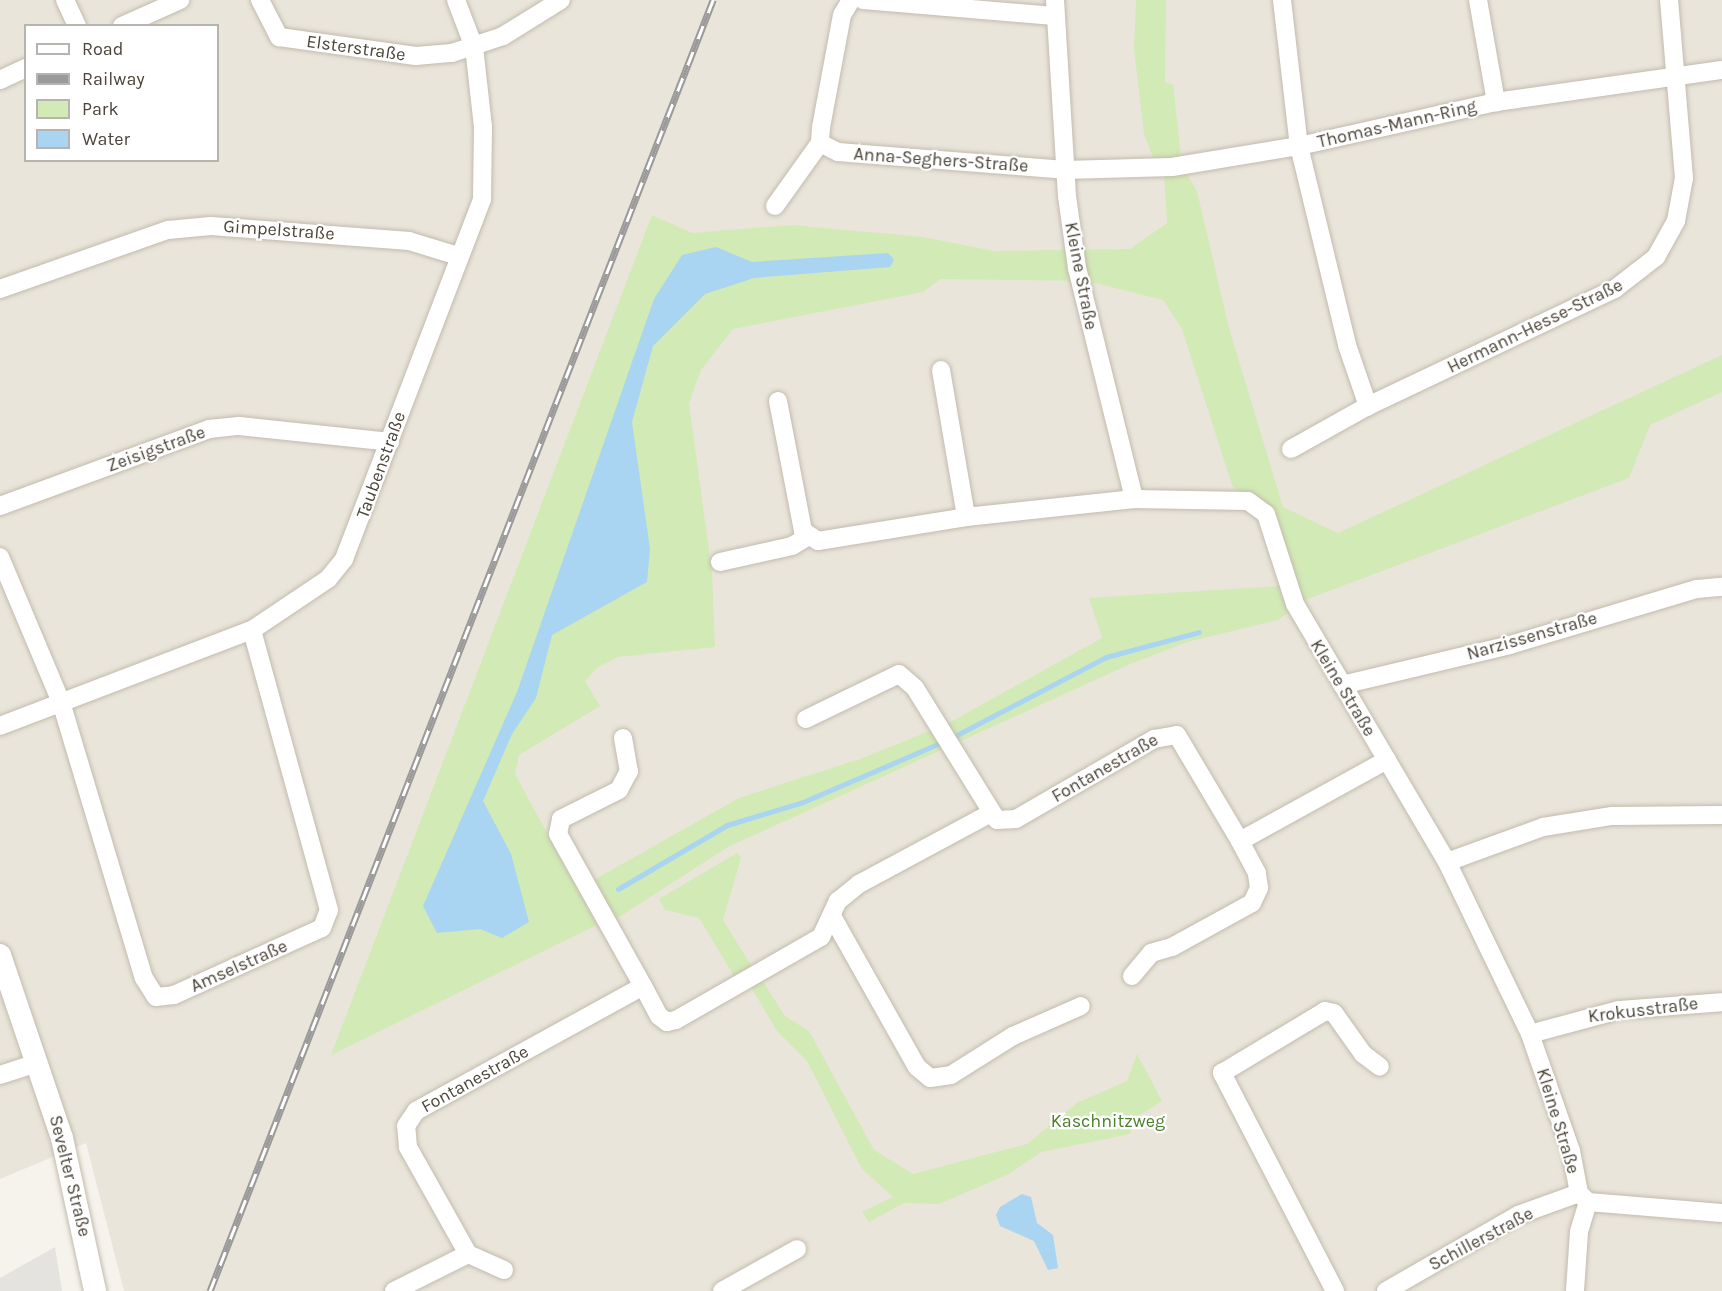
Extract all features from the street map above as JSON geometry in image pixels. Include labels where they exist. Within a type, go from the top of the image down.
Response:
[{"type":"street","points":[[66,0],[75,24]]},
{"type":"street","points":[[126,24],[180,0]]},
{"type":"street","name":"Elsterstraße","points":[[260,0],[279,37],[416,56],[474,47]]},
{"type":"street","name":"Taubenstraße","points":[[0,726],[252,630],[328,579],[344,559],[390,442],[458,256],[482,199],[483,128],[474,47],[456,0]]},
{"type":"street","points":[[474,47],[527,26],[561,0]]},
{"type":"street","points":[[775,206],[820,143],[842,15],[851,0]]},
{"type":"street","points":[[863,0],[1054,8]]},
{"type":"street","name":"Thomas-Mann-Ring","points":[[1282,0],[1299,146]]},
{"type":"street","name":"Thomas-Mann-Ring","points":[[1478,0],[1496,102]]},
{"type":"street","points":[[1669,0],[1678,74]]},
{"type":"street","name":"Kleine Straße","points":[[1054,8],[1065,170],[1077,268],[1134,499],[1255,504],[1266,514],[1295,604],[1447,862],[1530,1034],[1571,1151],[1584,1197],[1575,1291]]},
{"type":"street","points":[[0,80],[24,69]]},
{"type":"street","name":"Thomas-Mann-Ring","points":[[1065,170],[1172,167],[1299,146],[1496,102],[1678,74],[1722,70]]},
{"type":"street","name":"Hermann-Hesse-Straße","points":[[1291,449],[1368,406],[1616,288],[1656,257],[1676,221],[1684,178],[1678,74]]},
{"type":"street","name":"Anna-Seghers-Straße","points":[[820,143],[838,152],[1065,170]]},
{"type":"street","points":[[1299,146],[1347,345],[1368,406]]},
{"type":"street","name":"Gimpelstraße","points":[[0,289],[168,230],[212,226],[410,240],[458,256]]},
{"type":"street","points":[[941,370],[966,517]]},
{"type":"street","points":[[778,401],[807,537]]},
{"type":"street","name":"Zeisigstraße","points":[[0,506],[209,429],[239,426],[390,442]]},
{"type":"street","points":[[807,537],[818,541],[966,517],[1134,499]]},
{"type":"street","points":[[720,562],[792,546],[807,537]]},
{"type":"street","points":[[0,557],[61,702]]},
{"type":"street","name":"Narzissenstraße","points":[[1342,685],[1510,645],[1697,589],[1722,587]]},
{"type":"street","name":"Amselstraße","points":[[61,702],[149,989],[156,997],[174,995],[322,928],[329,910],[252,630]]},
{"type":"street","points":[[623,738],[629,771],[619,790],[561,819],[558,834],[659,1016],[667,1022],[676,1020],[820,936],[833,918],[838,901],[859,884],[989,814],[915,688],[900,674],[806,719]]},
{"type":"street","name":"Fontanestraße","points":[[989,814],[998,820],[1016,819],[1167,733],[1184,744],[1257,873],[1259,888],[1252,903],[1172,947],[1151,953],[1132,976]]},
{"type":"street","points":[[1240,841],[1388,760]]},
{"type":"street","points":[[1447,862],[1543,827],[1612,816],[1722,815]]},
{"type":"street","points":[[833,918],[917,1067],[930,1078],[951,1075],[1013,1036],[1081,1006]]},
{"type":"street","name":"Sevelter Straße","points":[[0,955],[62,1138],[95,1291]]},
{"type":"street","name":"Fontanestraße","points":[[468,1254],[408,1147],[406,1126],[416,1111],[643,986]]},
{"type":"street","name":"Krokusstraße","points":[[1530,1034],[1619,1010],[1722,1002]]},
{"type":"street","points":[[1335,1291],[1222,1073],[1325,1011],[1334,1013],[1363,1054],[1380,1067]]},
{"type":"street","points":[[0,1075],[38,1063]]},
{"type":"street","points":[[1584,1197],[1722,1213]]},
{"type":"street","name":"Schillerstraße","points":[[1386,1291],[1518,1215],[1584,1197]]},
{"type":"street","points":[[722,1291],[797,1249]]},
{"type":"street","points":[[394,1291],[468,1254],[504,1270]]},
{"type":"shaded area","points":[[0,0],[1722,0],[1722,1291],[124,1291],[86,1143],[0,1179]]},
{"type":"shaded area","points":[[55,1247],[62,1291],[0,1291],[0,1278]]},
{"type":"green space","points":[[1136,0],[1166,0],[1165,83],[1173,84],[1181,157],[1154,159],[1144,134],[1134,49]]},
{"type":"green space","points":[[1185,171],[1197,191],[1229,328],[1283,507],[1338,533],[1722,355],[1722,392],[1650,425],[1629,478],[1305,600],[1278,620],[1187,642],[1128,665],[728,847],[613,921],[592,881],[739,798],[860,759],[947,724],[1102,638],[1089,598],[1281,586],[1258,517],[1232,485],[1182,329],[1163,300],[1087,281],[940,279],[923,292],[733,329],[701,370],[689,403],[712,573],[715,647],[618,657],[598,667],[585,681],[600,706],[519,755],[515,774],[597,925],[331,1055],[652,215],[692,233],[790,225],[923,237],[994,251],[1130,249],[1167,223],[1164,173]]},
{"type":"green space","points":[[737,853],[741,858],[723,920],[751,965],[734,976],[699,918],[665,910],[659,899]]},
{"type":"green space","name":"Kaschnitzweg","points":[[758,974],[785,1016],[809,1031],[874,1150],[913,1174],[1027,1144],[1077,1103],[1127,1081],[1137,1054],[1162,1101],[1134,1119],[1130,1134],[1041,1152],[1009,1174],[939,1204],[904,1203],[869,1222],[862,1212],[893,1197],[862,1169],[807,1061],[777,1031],[748,982]]},
{"type":"water","points":[[716,247],[752,262],[888,253],[894,260],[890,267],[754,278],[705,294],[653,346],[632,422],[650,549],[647,582],[552,635],[536,698],[512,734],[483,801],[511,854],[529,922],[502,938],[480,929],[437,933],[423,906],[517,692],[654,299],[682,255]]},
{"type":"water","points":[[1022,1194],[1031,1197],[1037,1223],[1053,1235],[1058,1268],[1048,1270],[1034,1241],[1000,1226],[996,1215],[1000,1207]]},
{"type":"waterway","points":[[953,737],[1106,657],[1199,632]]},
{"type":"waterway","points":[[618,889],[727,825],[803,802],[940,743]]},
{"type":"railway","points":[[210,1291],[713,0]]}]
